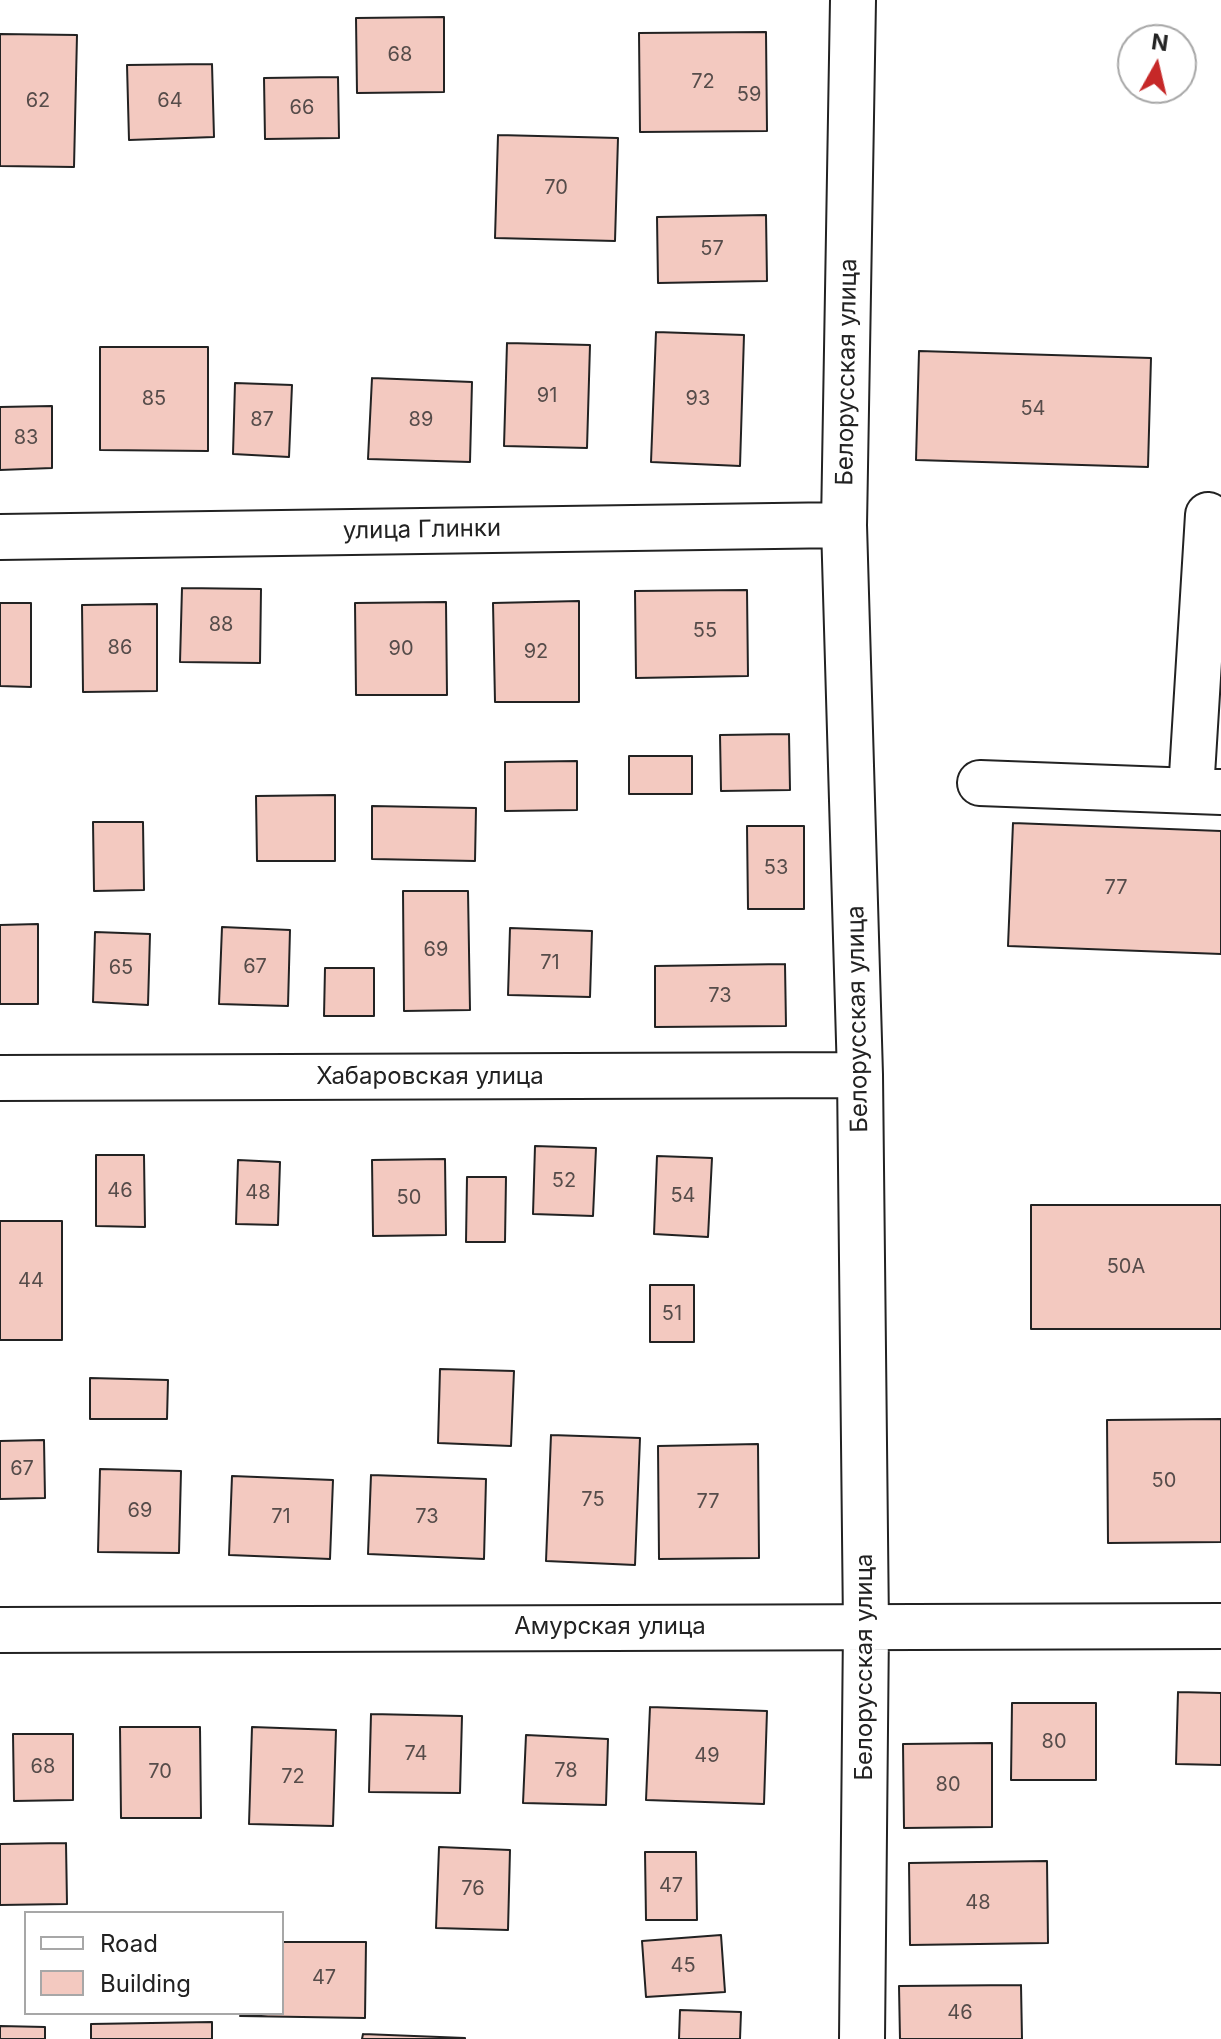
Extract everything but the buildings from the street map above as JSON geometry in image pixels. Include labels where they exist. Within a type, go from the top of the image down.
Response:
[{"type":"street","name":"Белорусская улица","points":[[853,0],[844,525],[860,1075],[866,1626],[862,2039]]},
{"type":"street","points":[[980,783],[1206,792],[1208,515]]},
{"type":"street","name":"улица Глинки","points":[[0,537],[844,525]]},
{"type":"street","name":"Хабаровская улица","points":[[0,1078],[860,1075]]},
{"type":"street","name":"Амурская улица","points":[[0,1630],[1221,1626]]}]
